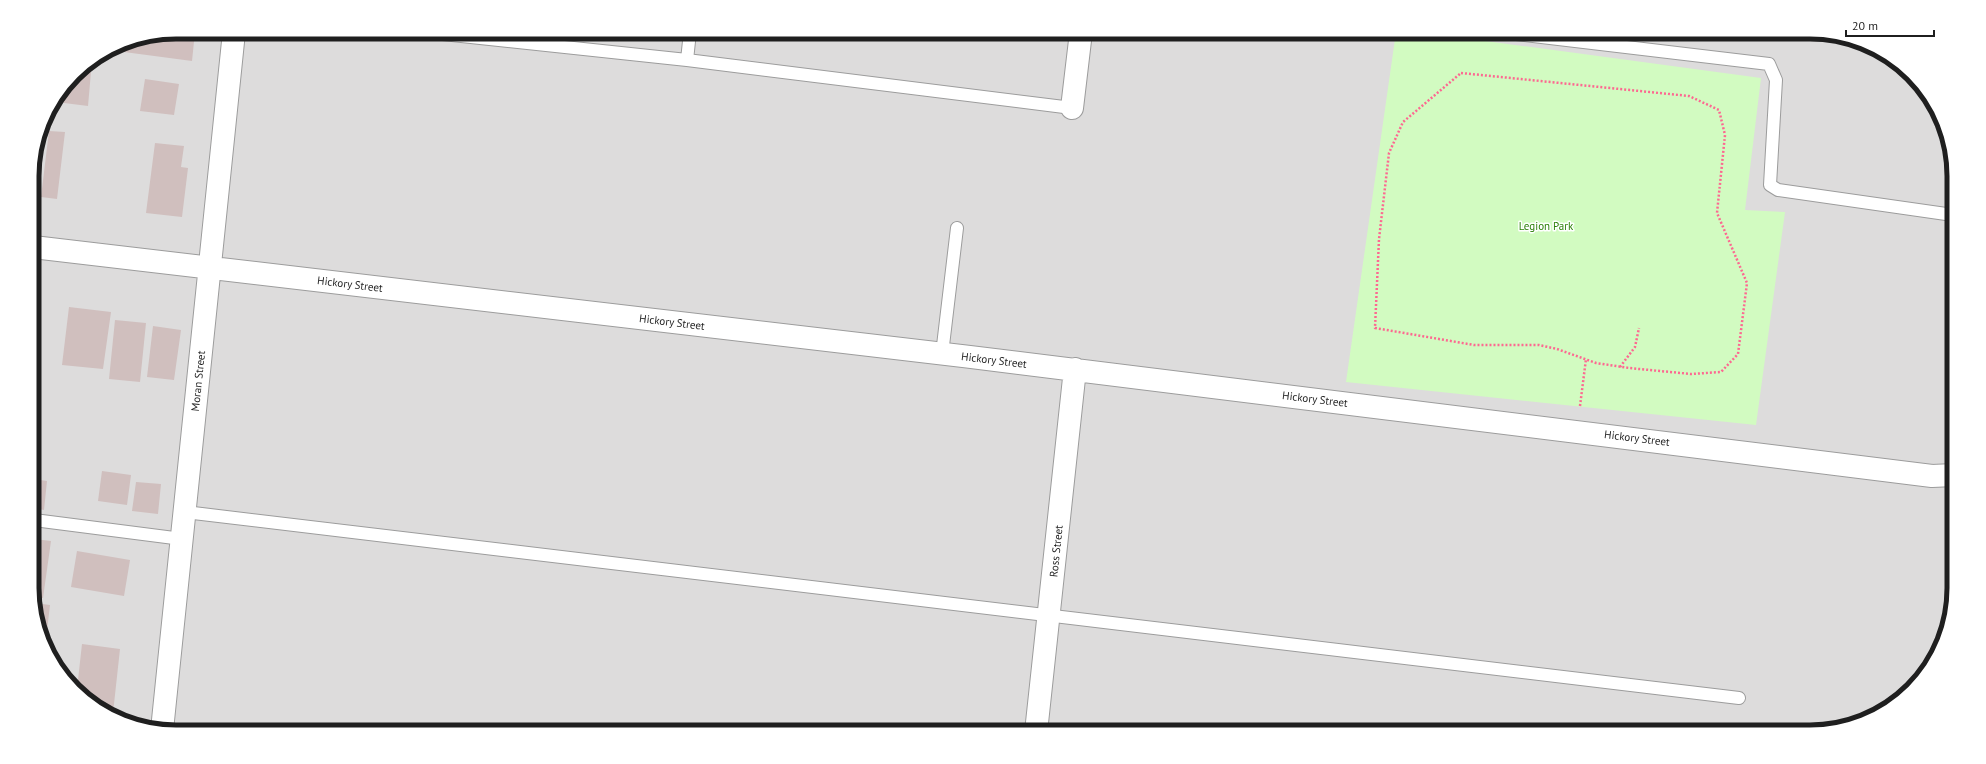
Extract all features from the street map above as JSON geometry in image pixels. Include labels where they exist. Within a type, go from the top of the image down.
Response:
[{"type":"street","name":"Moran Street","points":[[163,724],[233,39]]},
{"type":"street","points":[[1072,108],[1080,39]]},
{"type":"street","name":"Hickory Street","points":[[39,248],[1075,369],[1578,430],[1932,476],[1947,475]]},
{"type":"street","name":"Ross Street","points":[[1037,725],[1075,369]]},
{"type":"lane","points":[[490,39],[687,60],[1072,108]]},
{"type":"lane","points":[[687,60],[689,39]]},
{"type":"lane","points":[[1559,39],[1769,64],[1776,80],[1770,185],[1778,190],[1947,214]]},
{"type":"lane","points":[[942,354],[957,228]]},
{"type":"lane","points":[[185,512],[708,574],[1049,617],[1739,698]]},
{"type":"lane","points":[[39,521],[182,539]]},
{"type":"path","points":[[1461,73],[1689,96],[1719,110],[1725,135],[1717,213],[1747,283],[1738,354],[1721,372],[1691,374],[1620,367],[1596,363],[1586,359],[1557,349],[1539,345],[1474,345],[1375,328],[1379,239],[1388,153],[1403,122],[1461,73]]},
{"type":"path","points":[[1620,367],[1635,347],[1639,328]]},
{"type":"path","points":[[1578,430],[1586,359]]},
{"type":"shaded area","points":[[167,39],[1819,39],[1837,42],[1854,46],[1870,53],[1886,62],[1907,79],[1929,108],[1937,124],[1946,158],[1947,582],[1940,632],[1924,664],[1907,685],[1878,707],[1862,715],[1819,725],[158,724],[132,718],[116,711],[100,702],[73,678],[62,664],[53,648],[46,632],[40,606],[39,167],[42,149],[49,124],[57,108],[79,79],[93,67],[116,53],[132,46]]},
{"type":"green space","name":"Legion Park","points":[[1395,39],[1471,39],[1761,78],[1745,210],[1785,212],[1756,425],[1346,382]]},
{"type":"building","points":[[167,39],[194,39],[192,61],[120,51],[132,46]]},
{"type":"building","points":[[88,72],[91,72],[88,106],[61,103],[79,79]]},
{"type":"building","points":[[145,79],[179,84],[174,115],[140,111]]},
{"type":"building","points":[[49,131],[65,132],[57,199],[41,197]]},
{"type":"building","points":[[155,143],[184,146],[181,167],[188,168],[182,217],[146,213]]},
{"type":"building","points":[[69,307],[111,312],[103,369],[62,365]]},
{"type":"building","points":[[115,320],[146,323],[140,382],[109,379]]},
{"type":"building","points":[[153,326],[181,330],[174,380],[147,377]]},
{"type":"building","points":[[102,471],[131,475],[127,505],[98,501]]},
{"type":"building","points":[[39,480],[47,481],[44,510],[39,509]]},
{"type":"building","points":[[136,482],[161,484],[158,514],[132,511]]},
{"type":"building","points":[[39,540],[51,541],[43,598],[40,598]]},
{"type":"building","points":[[77,551],[130,560],[124,596],[71,587]]},
{"type":"building","points":[[40,604],[50,605],[47,633]]},
{"type":"building","points":[[82,644],[120,649],[113,710],[100,702],[78,683]]}]
